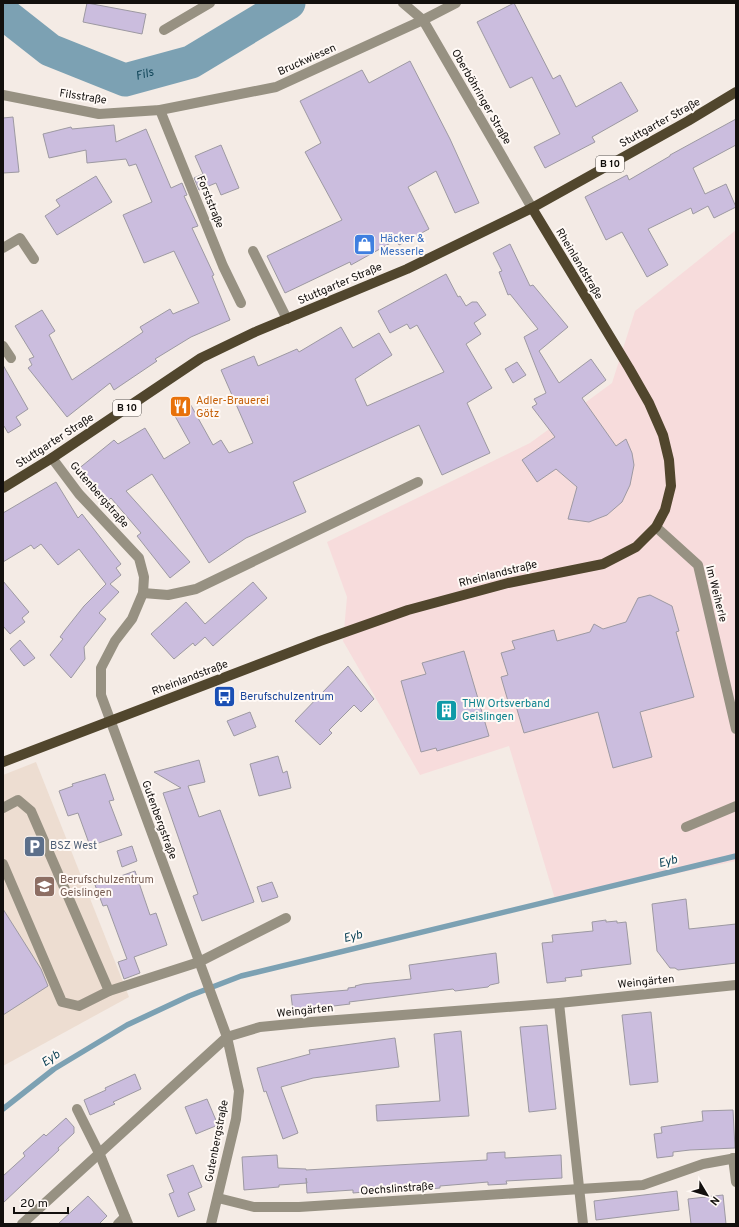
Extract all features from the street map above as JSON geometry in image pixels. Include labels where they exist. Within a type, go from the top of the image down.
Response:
[{"type":"main road","name":"Stuttgarter Straße","points":[[3,488],[52,458],[201,358],[255,332],[407,269],[532,208],[688,121],[736,92]]},
{"type":"main road","name":"Rheinlandstraße","points":[[3,762],[320,641],[408,610],[508,583],[603,564],[636,547],[656,527],[665,510],[671,486],[669,460],[663,435],[649,403],[629,368],[532,208]]},
{"type":"street","points":[[164,30],[210,3]]},
{"type":"street","name":"Oberböhringer Straße","points":[[403,3],[423,20],[532,208]]},
{"type":"street","name":"Bruckwiesen","points":[[160,110],[276,88],[423,20],[456,3]]},
{"type":"street","name":"Filsstraße","points":[[3,94],[99,114],[160,110]]},
{"type":"street","name":"Forststraße","points":[[160,110],[223,266],[240,303]]},
{"type":"street","points":[[3,248],[20,238],[34,259]]},
{"type":"street","points":[[253,251],[287,319]]},
{"type":"street","points":[[3,346],[11,358]]},
{"type":"street","name":"Gutenbergstraße","points":[[52,458],[79,494],[139,558],[144,577],[143,593],[132,619],[115,642],[101,668],[101,695],[227,1037],[239,1091],[236,1119],[211,1224]]},
{"type":"street","points":[[143,593],[168,595],[196,589],[418,482]]},
{"type":"street","name":"Im Weiherle","points":[[656,527],[698,565],[736,729]]},
{"type":"street","points":[[3,808],[18,800],[31,811],[109,991]]},
{"type":"street","points":[[686,827],[736,806]]},
{"type":"street","points":[[3,864],[62,1002],[79,1006],[109,991],[199,962],[286,918]]},
{"type":"street","name":"Weingärten","points":[[22,1224],[227,1037],[260,1027],[559,1003],[736,985]]},
{"type":"street","points":[[559,1003],[583,1224]]},
{"type":"street","points":[[77,1109],[100,1154],[127,1220],[118,1224]]},
{"type":"street","points":[[734,1158],[736,1182]]},
{"type":"street","name":"Oechslinstraße","points":[[218,1198],[254,1207],[298,1207],[643,1185],[703,1164],[734,1158]]},
{"type":"shaded area","points":[[736,230],[736,861],[555,899],[509,746],[420,775],[343,641],[347,597],[327,542],[530,443],[612,383],[635,311]]},
{"type":"shaded area","name":"Berufschulzentrum Geislingen","points":[[36,762],[129,997],[3,1066],[3,775]]},
{"type":"building","points":[[87,3],[146,14],[142,34],[83,22]]},
{"type":"building","points":[[514,3],[553,79],[560,75],[576,107],[621,82],[638,111],[592,137],[595,142],[545,168],[534,147],[560,134],[532,77],[510,88],[477,22]]},
{"type":"building","points":[[410,61],[450,139],[479,203],[455,213],[436,171],[408,187],[429,229],[399,245],[396,240],[351,265],[350,262],[285,293],[267,256],[342,220],[305,152],[321,143],[300,101],[362,70],[369,83]]},
{"type":"building","points":[[13,117],[19,172],[3,173],[3,118]]},
{"type":"building","points":[[736,119],[736,145],[693,168],[705,194],[726,184],[736,207],[714,218],[708,206],[693,214],[691,208],[648,229],[668,265],[647,277],[622,232],[606,240],[585,197],[627,175],[629,180],[670,155]]},
{"type":"building","points":[[114,125],[116,142],[146,129],[171,188],[182,183],[187,195],[184,196],[198,226],[192,228],[214,275],[212,276],[230,320],[191,337],[155,359],[157,361],[114,390],[110,383],[67,417],[28,368],[32,365],[29,359],[34,357],[15,326],[42,310],[55,331],[49,335],[72,380],[143,332],[140,327],[170,309],[173,314],[199,303],[174,251],[144,263],[123,215],[152,202],[136,164],[129,166],[126,159],[87,163],[86,150],[49,158],[43,134],[71,127],[72,129]]},
{"type":"building","points":[[221,145],[239,188],[221,195],[216,183],[199,190],[194,178],[203,174],[195,156]]},
{"type":"building","points":[[96,176],[112,202],[57,235],[45,216],[60,206],[56,200]]},
{"type":"building","points":[[510,244],[530,286],[533,285],[568,327],[539,351],[559,383],[591,359],[606,380],[582,398],[616,446],[626,439],[632,453],[634,465],[630,485],[622,502],[607,515],[589,522],[568,519],[577,487],[556,469],[537,482],[522,460],[555,437],[532,407],[537,404],[534,399],[546,393],[524,337],[538,329],[510,294],[508,295],[499,272],[502,271],[493,253]]},
{"type":"building","points":[[446,274],[458,297],[460,296],[466,306],[472,302],[477,302],[486,315],[474,323],[481,334],[466,344],[492,388],[467,403],[490,453],[442,475],[419,425],[293,482],[306,512],[246,538],[209,563],[152,474],[126,491],[190,562],[170,578],[137,536],[141,533],[111,498],[106,503],[77,470],[114,440],[118,444],[145,428],[164,459],[190,443],[171,409],[188,400],[213,445],[221,440],[229,453],[253,443],[221,370],[254,356],[258,366],[297,349],[299,352],[341,327],[353,348],[379,333],[392,355],[355,379],[367,406],[444,372],[417,325],[410,329],[407,324],[390,333],[378,311]]},
{"type":"building","points":[[517,362],[526,375],[513,383],[505,369]]},
{"type":"building","points":[[3,365],[28,409],[16,417],[21,425],[8,433],[4,426],[3,427]]},
{"type":"building","points":[[56,482],[78,518],[82,514],[121,564],[116,568],[121,575],[110,584],[119,592],[99,613],[106,619],[84,647],[85,659],[71,678],[50,655],[63,639],[60,637],[65,630],[84,606],[106,584],[79,549],[58,565],[41,544],[34,549],[31,545],[3,562],[3,513]]},
{"type":"building","points":[[3,581],[29,612],[22,618],[25,622],[10,634],[3,626]]},
{"type":"building","points":[[253,582],[267,598],[213,646],[205,637],[195,646],[193,643],[174,659],[151,634],[186,602],[205,624]]},
{"type":"building","points":[[650,595],[672,606],[679,631],[676,632],[694,697],[640,712],[652,757],[613,768],[598,712],[524,733],[516,706],[510,708],[501,677],[508,675],[501,653],[515,649],[512,641],[554,630],[557,641],[590,632],[594,624],[603,629],[626,622],[638,598]]},
{"type":"building","points":[[20,640],[35,658],[24,666],[10,649]]},
{"type":"building","name":"THW Ortsverband Geislingen","points":[[464,651],[489,736],[437,751],[436,748],[421,752],[401,681],[426,674],[422,663]]},
{"type":"building","points":[[348,666],[374,699],[361,712],[354,705],[329,730],[332,733],[320,745],[295,721]]},
{"type":"building","points":[[250,712],[256,727],[234,736],[227,721]]},
{"type":"building","points":[[278,756],[283,773],[287,771],[291,788],[259,796],[250,764]]},
{"type":"building","points":[[199,760],[205,782],[188,786],[199,817],[220,810],[254,902],[202,921],[193,896],[198,894],[163,793],[181,788],[154,772]]},
{"type":"building","points":[[105,774],[114,800],[109,801],[122,835],[90,846],[78,813],[68,816],[59,791],[73,786],[72,784]]},
{"type":"building","points":[[132,846],[137,861],[122,867],[117,851]]},
{"type":"building","points":[[135,871],[150,915],[156,913],[167,945],[134,957],[140,973],[124,979],[118,962],[127,959],[107,905],[103,906],[95,885]]},
{"type":"building","points":[[272,882],[278,897],[262,902],[257,887]]},
{"type":"building","points":[[686,899],[689,929],[736,924],[736,963],[678,970],[675,968],[670,968],[657,951],[652,904]]},
{"type":"building","points":[[3,909],[41,969],[48,986],[3,1015]]},
{"type":"building","points":[[606,920],[606,922],[626,922],[631,964],[581,970],[582,976],[565,978],[566,981],[547,983],[542,943],[553,942],[552,935],[593,931],[592,922]]},
{"type":"building","points":[[496,953],[499,983],[488,987],[455,991],[453,989],[349,1002],[350,1004],[293,1011],[291,995],[348,990],[348,988],[363,984],[411,979],[409,965]]},
{"type":"building","points":[[651,1012],[658,1082],[630,1085],[622,1015]]},
{"type":"building","points":[[547,1025],[556,1109],[529,1112],[520,1027]]},
{"type":"building","points":[[461,1031],[469,1116],[377,1121],[376,1105],[440,1101],[434,1034]]},
{"type":"building","points":[[395,1038],[399,1067],[313,1078],[281,1087],[298,1133],[283,1139],[266,1091],[264,1092],[257,1068],[310,1054],[309,1050]]},
{"type":"building","points":[[135,1074],[141,1089],[113,1102],[115,1104],[90,1115],[84,1100]]},
{"type":"building","points":[[207,1099],[218,1125],[196,1134],[185,1107]]},
{"type":"building","points":[[733,1110],[735,1148],[673,1152],[673,1156],[657,1158],[654,1134],[662,1133],[661,1127],[703,1121],[702,1111]]},
{"type":"building","points":[[66,1118],[74,1127],[74,1133],[58,1148],[59,1150],[3,1203],[3,1176],[25,1156],[23,1153],[44,1134],[46,1136]]},
{"type":"building","points":[[505,1152],[505,1158],[561,1155],[562,1178],[506,1181],[507,1184],[488,1185],[488,1182],[440,1186],[440,1188],[430,1189],[421,1189],[421,1187],[353,1193],[353,1190],[307,1193],[306,1183],[244,1190],[242,1157],[277,1155],[278,1168],[306,1170],[487,1160],[487,1153]]},
{"type":"building","points":[[193,1165],[202,1187],[188,1193],[195,1210],[178,1217],[169,1194],[174,1192],[167,1175]]},
{"type":"building","points":[[677,1191],[679,1210],[596,1220],[594,1201]]},
{"type":"building","points":[[723,1195],[726,1224],[691,1224],[688,1199]]},
{"type":"building","points":[[88,1196],[107,1216],[99,1224],[58,1224]]},
{"type":"waterway","name":"Fils","points":[[3,13],[50,50],[125,80],[191,62],[289,3]]},
{"type":"waterway","name":"Eyb","points":[[3,1109],[54,1069],[127,1025],[189,996],[241,976],[736,856]]},
{"type":"place","name":"Häcker & Messerle","points":[[364,245]]},
{"type":"place","name":"Adler-Brauerei Götz","points":[[181,407]]},
{"type":"place","name":"Berufschulzentrum","points":[[225,697]]},
{"type":"place","name":"THW Ortsverband Geislingen","points":[[446,710]]},
{"type":"place","name":"BSZ West","points":[[35,846]]},
{"type":"place","name":"Berufschulzentrum Geislingen","points":[[44,886]]}]
